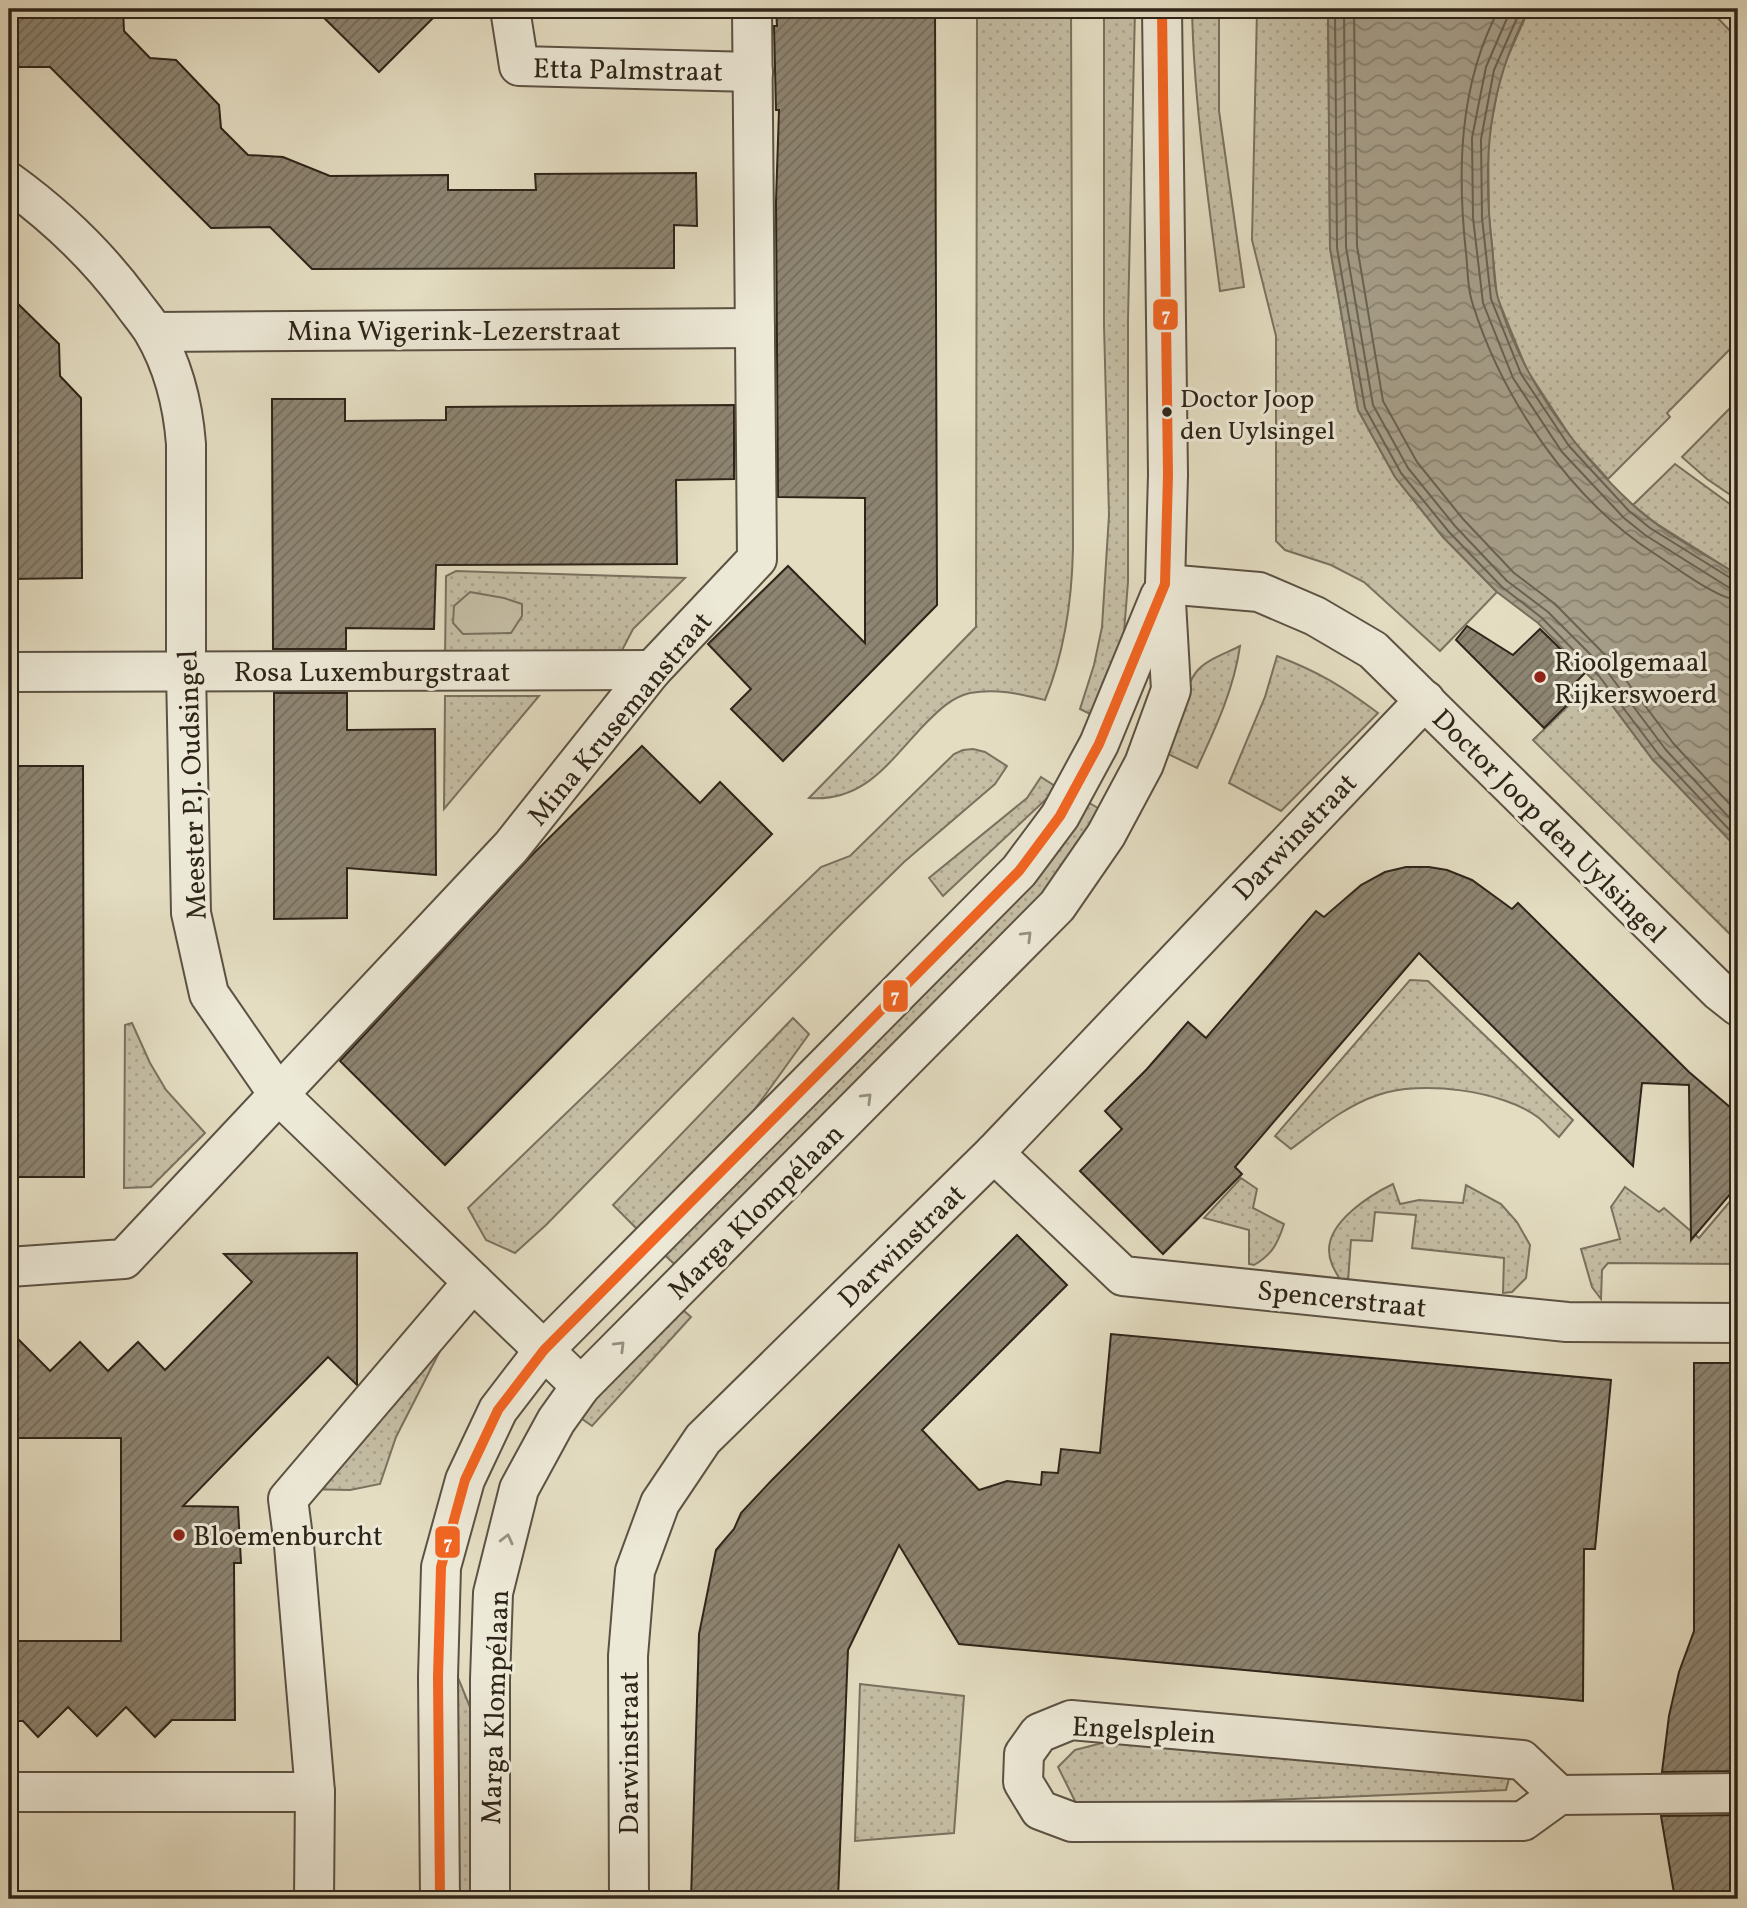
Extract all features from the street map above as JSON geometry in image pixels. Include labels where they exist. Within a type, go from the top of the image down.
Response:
[{"type":"street","name":"Etta Palmstraat","points":[[510,9],[519,66],[753,72]]},
{"type":"street","name":"Mina Krusemanstraat","points":[[9,1267],[124,1259],[511,847],[652,670],[757,559],[752,9]]},
{"type":"street","name":"Marga Klompélaan","points":[[490,1899],[490,1679],[493,1593],[519,1489],[556,1422],[581,1386],[1057,906],[1106,835],[1137,776],[1171,690],[1165,584],[1168,475],[1162,9]]},
{"type":"street","name":"Meester P.J. Oudsingel","points":[[9,182],[46,208],[83,243],[118,284],[154,332],[176,385],[184,425],[191,913],[209,994],[278,1094],[581,1386]]},
{"type":"street","name":"Mina Wigerink-Lezerstraat","points":[[154,332],[755,328]]},
{"type":"street","name":"Marga Klompélaan","points":[[440,1899],[438,1677],[441,1567],[465,1480],[498,1410],[544,1350],[1019,871],[1060,816],[1099,744],[1165,584]]},
{"type":"street","name":"Doctor Joop den Uylsingel","points":[[1165,584],[1259,592],[1315,616],[1373,650],[1719,991],[1738,1006]]},
{"type":"street","name":"Rosa Luxemburgstraat","points":[[9,672],[652,670]]},
{"type":"street","name":"Darwinstraat","points":[[629,1899],[628,1656],[635,1571],[660,1503],[703,1439],[994,1153],[1425,700]]},
{"type":"street","name":"Spencerstraat","points":[[994,1153],[1123,1276],[1567,1322],[1738,1323]]},
{"type":"street","points":[[314,1899],[315,1792],[288,1499],[473,1282]]},
{"type":"street","name":"Engelsplein","points":[[1071,1720],[1522,1760],[1559,1796],[1523,1821],[1072,1822],[1040,1810],[1023,1782],[1024,1754],[1039,1733],[1071,1720]]},
{"type":"street","points":[[9,1792],[315,1792]]},
{"type":"street","points":[[1559,1796],[1738,1793]]},
{"type":"shaded area","points":[[977,9],[1071,9],[1073,548],[1069,606],[1058,663],[1045,700],[999,691],[963,695],[941,709],[888,764],[862,786],[829,797],[809,798],[976,627]]},
{"type":"shaded area","points":[[1104,9],[1135,9],[1128,319],[1128,582],[1124,632],[1098,718],[1080,709],[1094,665],[1102,627],[1109,515],[1104,325]]},
{"type":"shaded area","points":[[1192,9],[1219,9],[1219,111],[1244,287],[1220,291],[1199,115]]},
{"type":"shaded area","points":[[1257,9],[1328,9],[1330,248],[1358,410],[1395,477],[1443,537],[1497,592],[1440,651],[1364,582],[1331,565],[1285,550],[1276,541],[1276,336],[1252,240]]},
{"type":"shaded area","points":[[1529,9],[1709,9],[1738,39],[1738,341],[1667,413],[1670,417],[1608,479],[1574,442],[1527,370],[1497,297],[1489,217],[1488,140],[1501,72]]},
{"type":"shaded area","points":[[1738,400],[1738,500],[1707,479],[1682,457]]},
{"type":"shaded area","points":[[1675,464],[1738,510],[1738,575],[1654,522],[1633,505]]},
{"type":"shaded area","points":[[456,571],[685,578],[633,629],[617,660],[445,659],[446,576]]},
{"type":"shaded area","points":[[470,592],[522,604],[522,616],[511,633],[463,634],[453,623],[454,606]]},
{"type":"shaded area","points":[[1240,646],[1229,693],[1197,768],[1166,753],[1192,678],[1201,667]]},
{"type":"shaded area","points":[[1277,656],[1330,680],[1378,713],[1281,811],[1229,783],[1265,697]]},
{"type":"shaded area","points":[[1594,681],[1653,760],[1738,849],[1738,942],[1533,740]]},
{"type":"shaded area","points":[[445,696],[539,696],[444,809]]},
{"type":"shaded area","points":[[973,749],[985,752],[1007,766],[995,784],[904,862],[546,1225],[515,1253],[486,1240],[468,1208],[821,867],[850,856],[954,754]]},
{"type":"shaded area","points":[[1041,777],[1058,788],[943,896],[929,878],[1027,798]]},
{"type":"shaded area","points":[[1086,801],[1103,811],[1068,868],[679,1268],[661,1252]]},
{"type":"shaded area","points":[[1410,980],[1428,981],[1573,1120],[1559,1137],[1539,1118],[1505,1100],[1438,1088],[1416,1088],[1378,1095],[1354,1105],[1291,1149],[1275,1136]]},
{"type":"shaded area","points":[[793,1018],[809,1034],[727,1148],[640,1232],[613,1205]]},
{"type":"shaded area","points":[[132,1023],[166,1090],[205,1133],[151,1187],[124,1188],[125,1025]]},
{"type":"shaded area","points":[[1241,1178],[1257,1189],[1253,1208],[1284,1224],[1274,1248],[1254,1265],[1249,1264],[1249,1230],[1204,1218]]},
{"type":"shaded area","points":[[1393,1184],[1400,1204],[1419,1200],[1463,1203],[1466,1185],[1501,1204],[1517,1222],[1530,1245],[1526,1278],[1512,1292],[1503,1293],[1504,1258],[1412,1248],[1416,1215],[1375,1212],[1372,1241],[1351,1240],[1348,1281],[1341,1281],[1329,1254],[1331,1239],[1336,1229],[1352,1210]]},
{"type":"shaded area","points":[[1625,1187],[1659,1212],[1664,1208],[1699,1238],[1738,1192],[1738,1264],[1608,1263],[1602,1270],[1601,1299],[1592,1287],[1581,1249],[1620,1239],[1611,1207]]},
{"type":"shaded area","points":[[682,1309],[691,1317],[592,1426],[578,1416]]},
{"type":"shaded area","points":[[441,1349],[396,1437],[380,1484],[350,1490],[303,1489]]},
{"type":"shaded area","points":[[456,1673],[475,1719],[476,1899],[452,1899]]},
{"type":"shaded area","points":[[860,1684],[964,1696],[954,1833],[855,1841]]},
{"type":"shaded area","points":[[1106,1742],[1510,1775],[1506,1790],[1109,1807],[1076,1803],[1058,1767],[1075,1750]]},
{"type":"water","points":[[1328,9],[1529,9],[1505,66],[1491,124],[1488,183],[1496,292],[1520,356],[1552,410],[1589,460],[1644,514],[1738,575],[1738,849],[1653,760],[1594,681],[1538,623],[1497,592],[1443,537],[1395,477],[1358,410],[1330,248]]},
{"type":"building","points":[[9,9],[123,9],[124,31],[150,58],[176,60],[219,105],[221,128],[248,155],[283,157],[330,176],[448,175],[448,190],[536,190],[535,174],[696,173],[697,226],[674,225],[674,268],[312,269],[270,227],[211,228],[50,67],[9,67]]},
{"type":"building","points":[[315,9],[442,9],[379,72]]},
{"type":"building","points":[[776,9],[935,9],[937,605],[783,761],[731,709],[751,689],[708,644],[788,566],[865,643],[865,498],[778,497],[776,202],[779,110],[776,110]]},
{"type":"building","points":[[9,295],[59,344],[60,376],[81,398],[82,578],[9,579]]},
{"type":"building","points":[[272,399],[345,399],[345,421],[446,420],[446,407],[734,405],[734,479],[676,480],[677,564],[436,565],[434,629],[346,628],[346,649],[273,649]]},
{"type":"building","name":"Rioolgemaal Rijkerswoerd","points":[[1467,626],[1513,655],[1540,629],[1585,673],[1568,690],[1577,695],[1544,728],[1456,640]]},
{"type":"building","points":[[274,693],[347,693],[347,730],[435,729],[436,875],[347,868],[347,918],[274,919]]},
{"type":"building","points":[[642,746],[700,803],[720,782],[772,834],[445,1165],[340,1061],[534,853]]},
{"type":"building","points":[[10,766],[83,766],[84,1177],[10,1177]]},
{"type":"building","points":[[1406,867],[1447,870],[1472,880],[1512,909],[1518,903],[1689,1072],[1738,1114],[1738,1185],[1691,1240],[1689,1085],[1642,1083],[1633,1166],[1419,953],[1235,1167],[1242,1174],[1163,1254],[1080,1171],[1122,1129],[1105,1111],[1188,1022],[1206,1038],[1316,911],[1324,917],[1361,885],[1385,872]]},
{"type":"building","points":[[1017,1235],[1067,1285],[922,1430],[979,1490],[1007,1481],[1041,1485],[1042,1472],[1058,1473],[1061,1449],[1100,1453],[1111,1334],[1611,1380],[1595,1549],[1584,1549],[1583,1701],[959,1644],[899,1545],[848,1650],[838,1899],[691,1899],[699,1634],[716,1550],[734,1529],[741,1513],[771,1481]]},
{"type":"building","name":"Bloemenburcht","points":[[357,1253],[357,1385],[328,1357],[183,1506],[238,1507],[241,1563],[234,1563],[235,1720],[172,1720],[155,1737],[126,1707],[97,1736],[68,1707],[38,1737],[23,1721],[9,1721],[9,1641],[121,1641],[121,1438],[9,1438],[9,1330],[50,1371],[80,1342],[108,1371],[138,1342],[165,1370],[252,1282],[224,1254]]},
{"type":"building","points":[[1694,1363],[1738,1363],[1738,1771],[1662,1772],[1669,1716],[1679,1672],[1694,1631]]},
{"type":"building","points":[[1738,1815],[1738,1899],[1675,1899],[1661,1816]]},
{"type":"transit line","name":"7","points":[[440,1899],[438,1677],[441,1567],[465,1480],[498,1410],[544,1350],[1019,871],[1060,816],[1099,744],[1165,584],[1168,475],[1162,9]]},
{"type":"place","name":"Doctor Joop den Uylsingel","points":[[1167,412]]},
{"type":"place","name":"Rioolgemaal Rijkerswoerd","points":[[1540,677]]},
{"type":"place","name":"Bloemenburcht","points":[[179,1535]]}]
